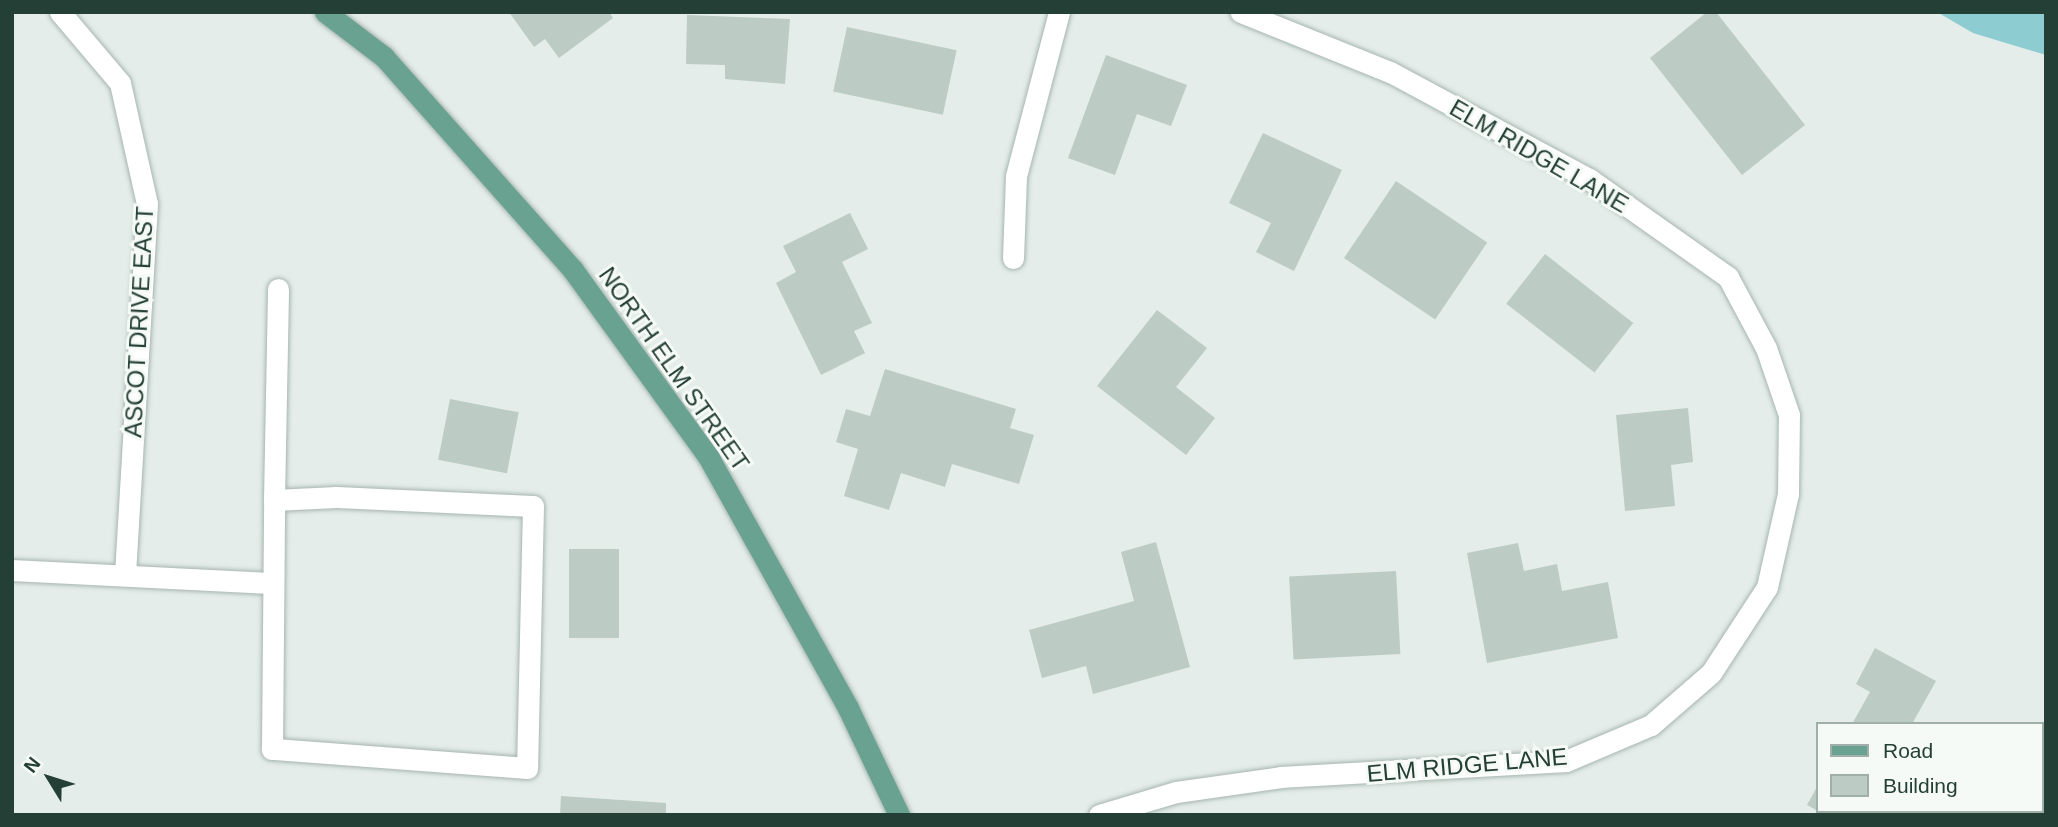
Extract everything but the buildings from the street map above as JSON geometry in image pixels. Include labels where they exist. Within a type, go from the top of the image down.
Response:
[{"type":"main road","name":"NORTH ELM STREET","points":[[325,12],[384,57],[573,270],[701,447],[848,708],[899,815]]},
{"type":"street","name":"ASCOT DRIVE EAST","points":[[60,12],[120,83],[147,204],[125,571]]},
{"type":"street","points":[[1013,258],[1016,176],[1059,12]]},
{"type":"street","name":"ELM RIDGE LANE","points":[[1100,815],[1176,792],[1281,777],[1566,761],[1651,725],[1711,673],[1767,587],[1788,494],[1789,415],[1766,348],[1728,277],[1589,179],[1390,72],[1241,12]]},
{"type":"street","points":[[274,500],[533,506],[527,768],[272,749],[270,583],[278,289]]},
{"type":"street","points":[[12,570],[125,571],[270,583]]},
{"type":"water","points":[[1937,12],[2046,12],[2046,55],[1973,33]]}]
